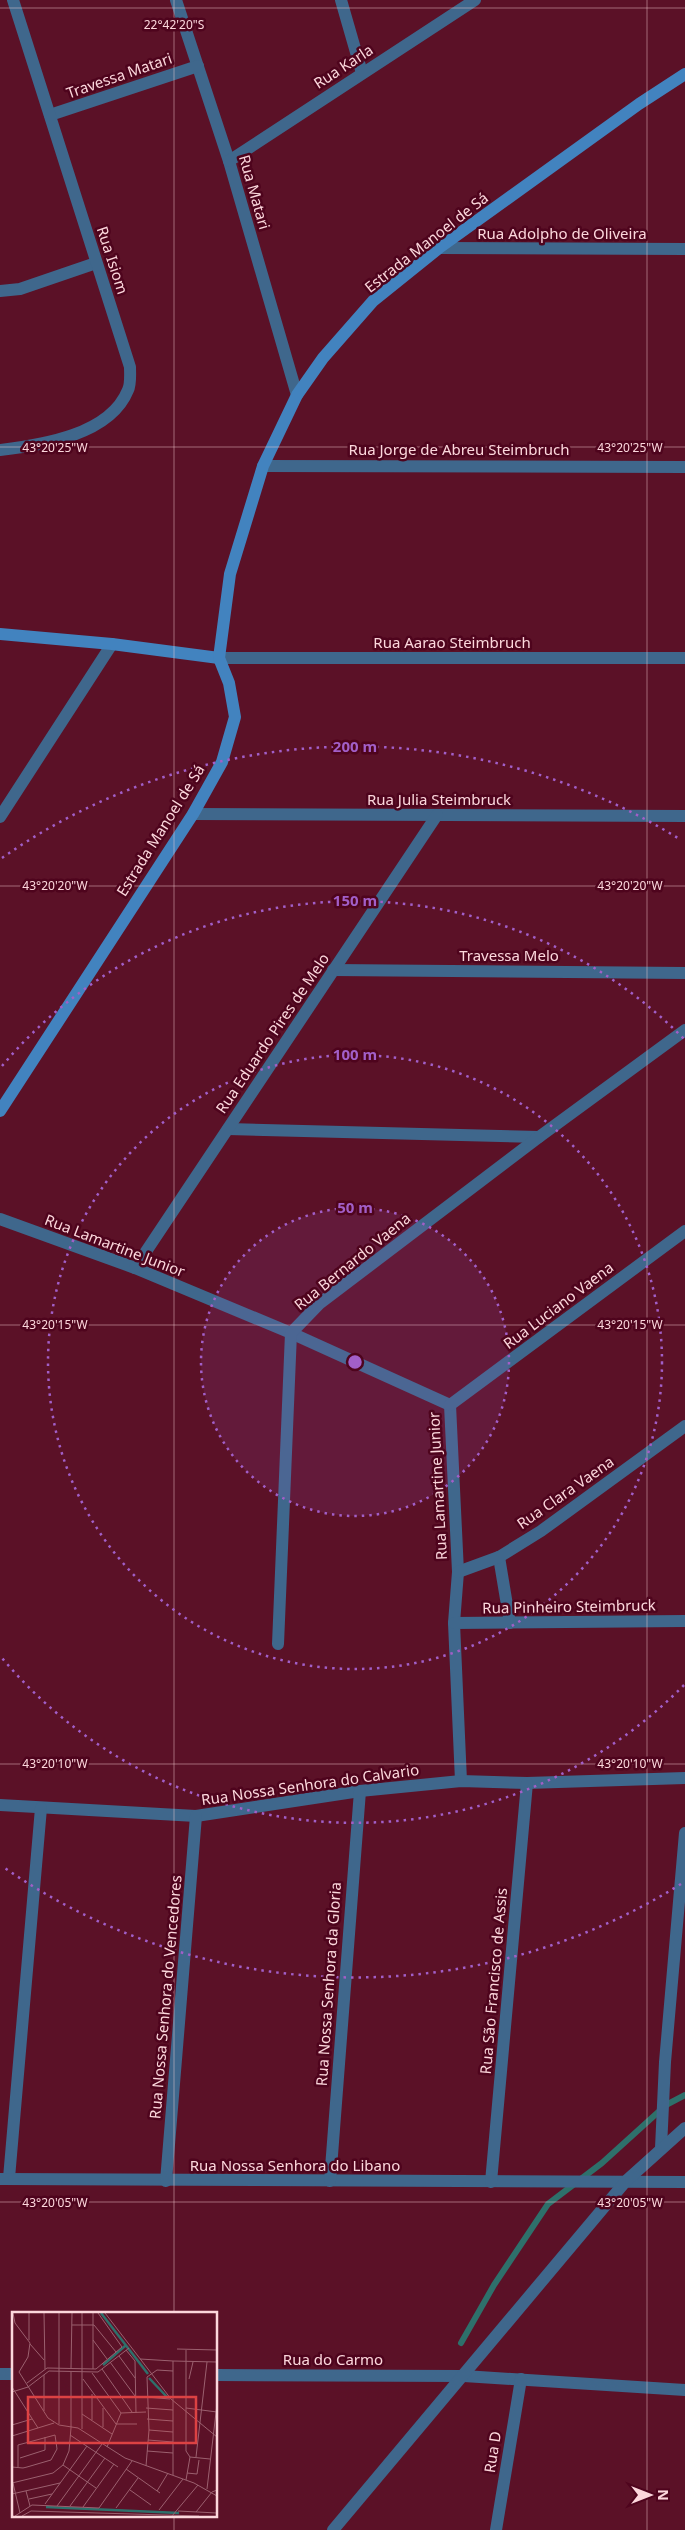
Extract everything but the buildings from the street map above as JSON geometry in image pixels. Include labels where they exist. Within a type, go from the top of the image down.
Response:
[{"type":"main road","name":"Estrada Manoel de Sá","points":[[0,1111],[193,814],[222,762],[234,717],[229,683],[218,658],[230,574],[263,466],[296,395],[323,358],[373,301],[439,248],[639,104],[685,74]]},
{"type":"main road","points":[[0,634],[112,644],[218,658]]},
{"type":"street","name":"Rua Isiom","points":[[0,450],[40,445],[76,434],[116,411],[129,389],[130,367],[13,0]]},
{"type":"street","name":"Rua Matari","points":[[176,0],[229,161],[296,395]]},
{"type":"street","points":[[342,0],[362,73]]},
{"type":"street","name":"Rua Karla","points":[[229,161],[475,0]]},
{"type":"street","name":"Travessa Matari","points":[[50,115],[198,66]]},
{"type":"street","name":"Rua Adolpho de Oliveira","points":[[439,248],[685,249]]},
{"type":"street","points":[[0,292],[20,289],[96,263]]},
{"type":"street","name":"Rua Jorge de Abreu Steimbruch","points":[[263,466],[685,467]]},
{"type":"street","points":[[0,817],[112,644]]},
{"type":"street","name":"Rua Aarao Steimbruch","points":[[218,658],[685,658]]},
{"type":"street","name":"Rua Julia Steimbruck","points":[[193,814],[685,816]]},
{"type":"street","name":"Rua Eduardo Pires de Melo","points":[[135,1268],[437,815]]},
{"type":"street","name":"Travessa Melo","points":[[333,970],[685,973]]},
{"type":"street","name":"Rua Bernardo Vaena","points":[[291,1333],[319,1304],[539,1137],[685,1030]]},
{"type":"street","points":[[228,1129],[539,1137]]},
{"type":"street","name":"Rua Lamartine Junior","points":[[0,1219],[135,1268],[291,1333],[450,1405],[458,1572],[454,1623],[461,1781]]},
{"type":"street","name":"Rua Luciano Vaena","points":[[450,1405],[685,1231]]},
{"type":"street","points":[[278,1644],[291,1333]]},
{"type":"street","name":"Rua Clara Vaena","points":[[458,1572],[499,1557],[541,1530],[685,1426]]},
{"type":"street","points":[[499,1557],[510,1623]]},
{"type":"street","name":"Rua Pinheiro Steimbruck","points":[[454,1623],[685,1621]]},
{"type":"street","name":"Rua Nossa Senhora do Calvario","points":[[0,1805],[196,1816],[360,1790],[461,1781],[527,1783],[685,1778]]},
{"type":"street","name":"Rua São Francisco de Assis","points":[[491,2182],[527,1783]]},
{"type":"street","name":"Rua Nossa Senhora da Gloria","points":[[330,2181],[360,1790]]},
{"type":"street","points":[[4,2179],[41,1808]]},
{"type":"street","name":"Rua Nossa Senhora do Vencedores","points":[[166,2181],[196,1816]]},
{"type":"street","points":[[661,2148],[665,2062],[685,1833]]},
{"type":"street","points":[[333,2530],[464,2376],[548,2270],[626,2181],[685,2128]]},
{"type":"street","name":"Rua Nossa Senhora do Libano","points":[[4,2179],[685,2182]]},
{"type":"street","name":"Rua do Carmo","points":[[218,2375],[464,2376],[685,2390]]},
{"type":"street","name":"Rua D","points":[[496,2530],[521,2379]]},
{"type":"waterway","points":[[461,2343],[494,2285],[548,2204],[602,2163],[666,2105],[685,2095]]}]
